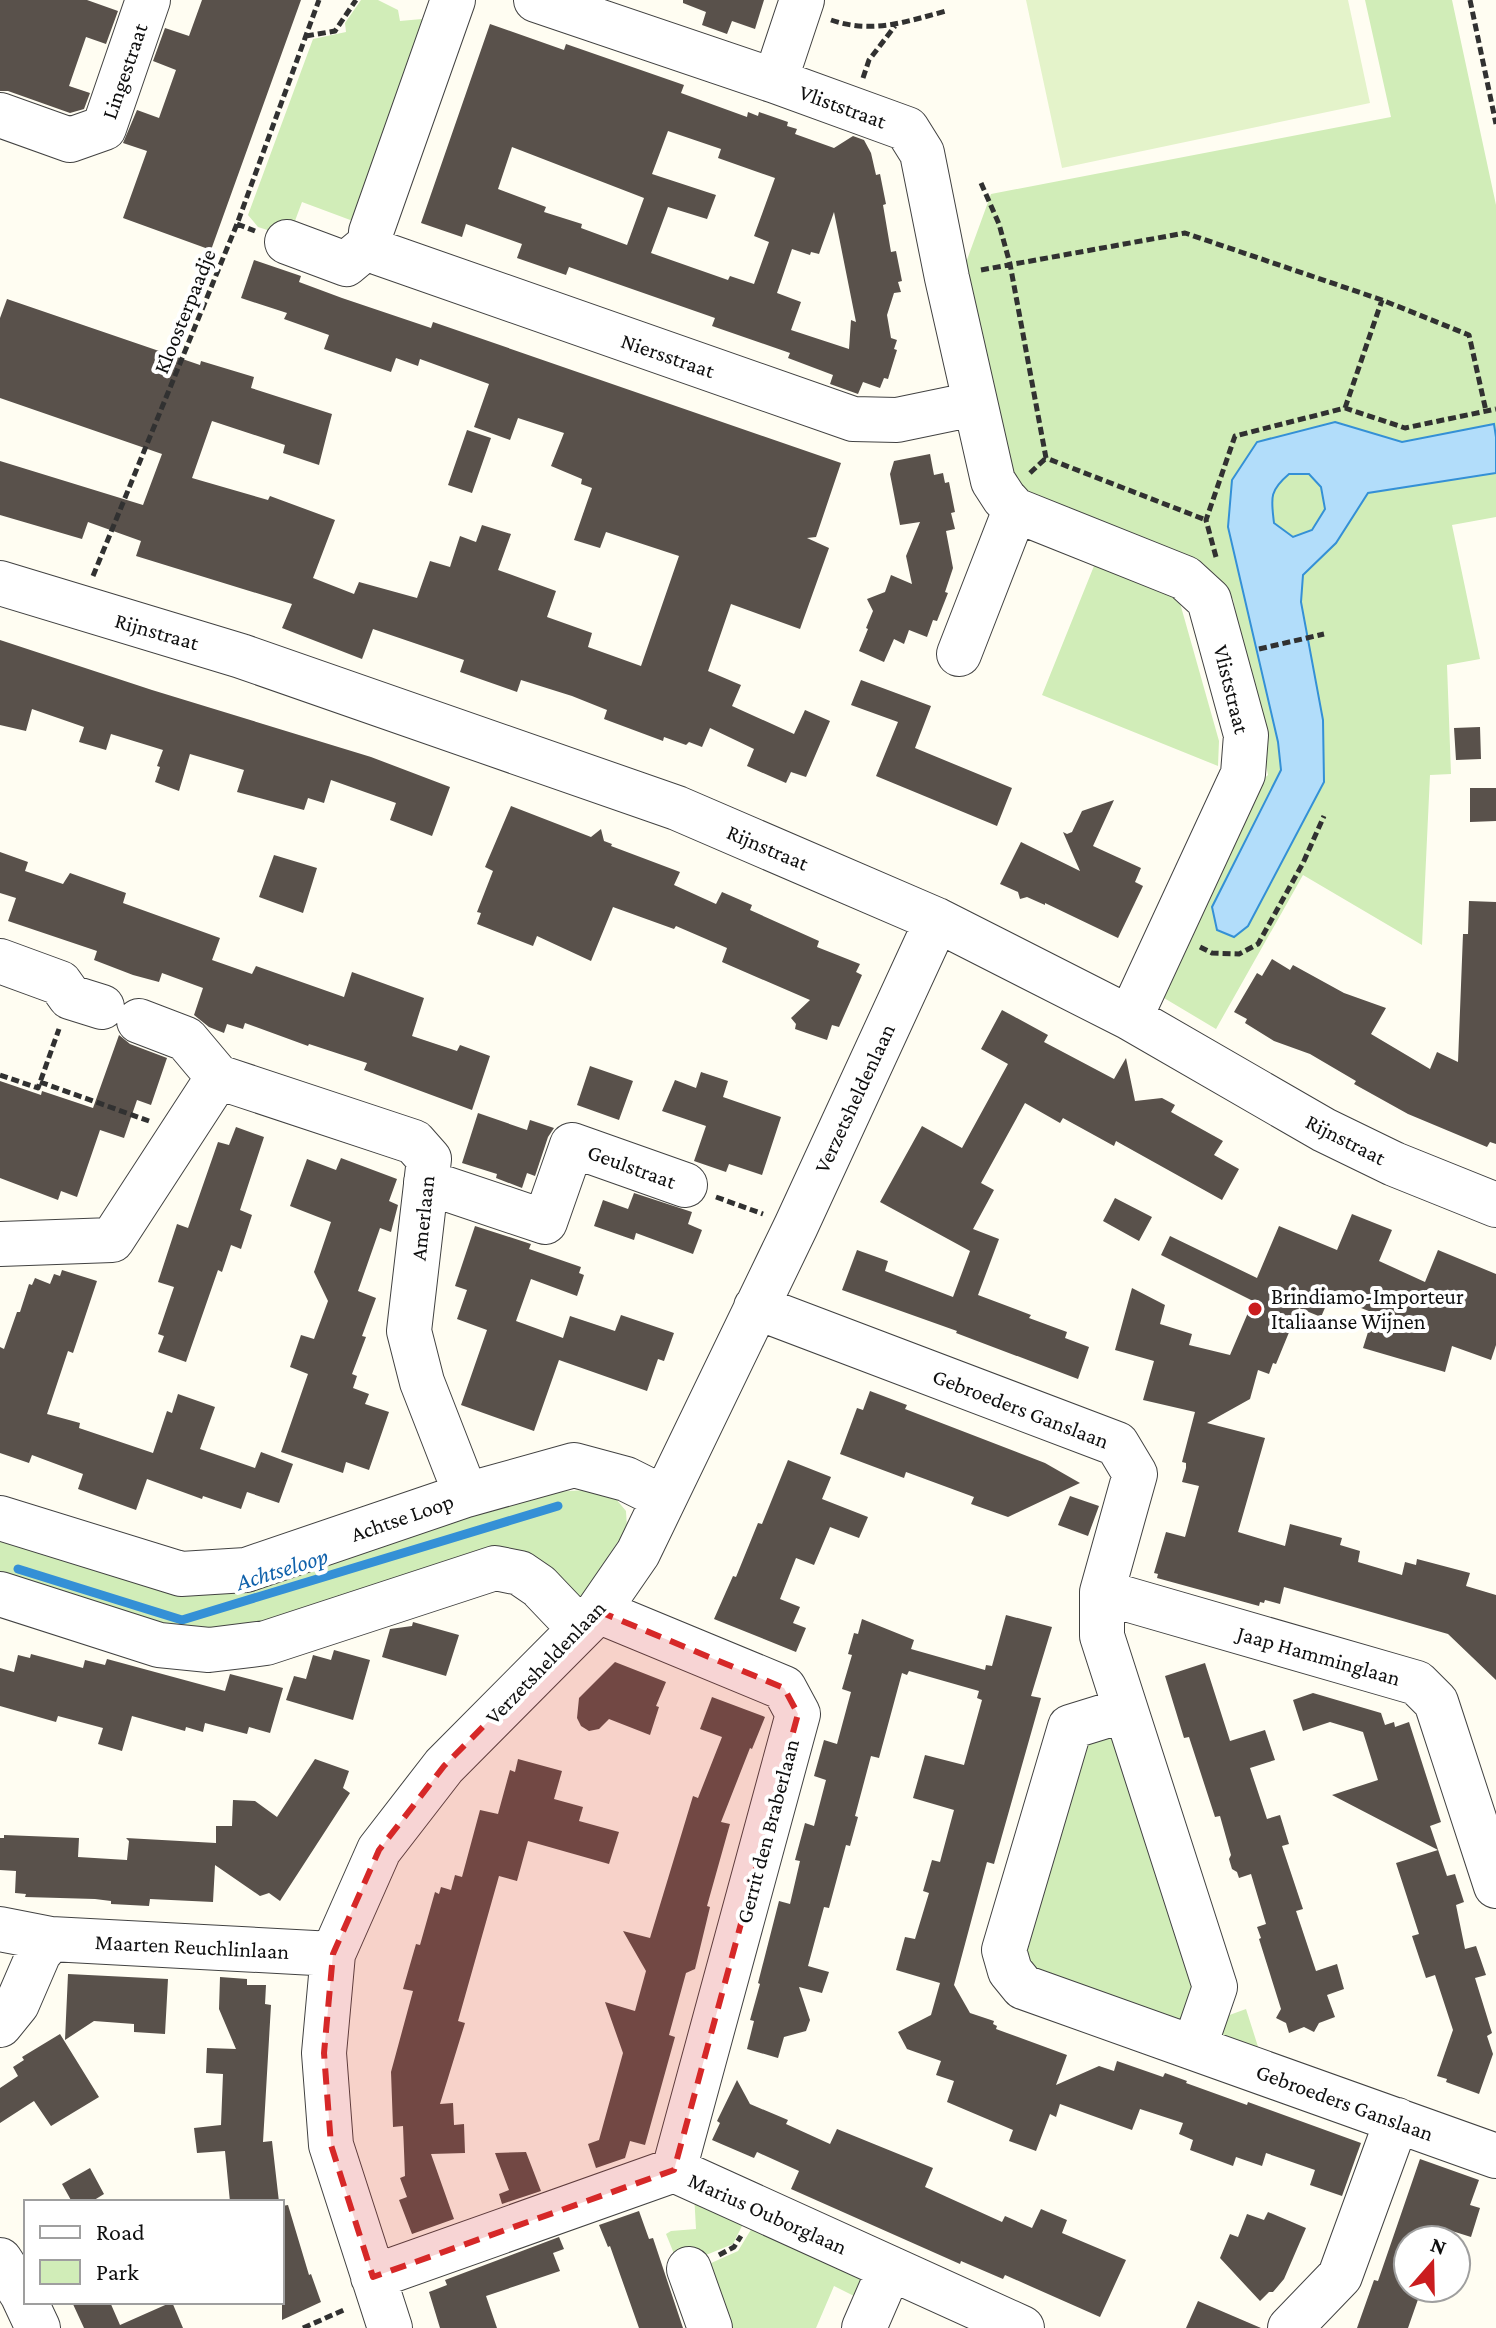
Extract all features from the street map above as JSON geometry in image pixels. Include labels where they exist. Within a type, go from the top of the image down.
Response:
[{"type":"street","name":"Lingestraat","points":[[0,115],[70,140],[104,128],[148,0]]},
{"type":"street","points":[[287,242],[346,264],[370,244],[371,232],[453,0]]},
{"type":"street","name":"Vliststraat","points":[[536,0],[907,129],[922,153],[993,481],[1015,510],[1185,578],[1209,600],[1246,735],[1243,774],[1130,1018]]},
{"type":"street","points":[[775,81],[800,5]]},
{"type":"street","name":"Niersstraat","points":[[370,244],[379,253],[853,419],[897,420],[974,404]]},
{"type":"street","points":[[959,654],[1015,510]]},
{"type":"street","name":"Rijnstraat","points":[[0,583],[241,656],[677,808],[937,920],[1130,1018],[1324,1130],[1394,1164],[1496,1205]]},
{"type":"street","name":"Verzetsheldenlaan","points":[[381,2300],[331,2145],[324,2053],[333,1954],[379,1850],[444,1766],[589,1620],[638,1553],[796,1226],[937,920]]},
{"type":"street","points":[[0,961],[60,983],[104,1008],[186,1039],[218,1077],[112,1240],[0,1244]]},
{"type":"street","name":"Amerlaan","points":[[218,1077],[414,1142],[429,1159],[409,1331],[422,1382],[466,1495]]},
{"type":"street","name":"Geulstraat","points":[[426,1182],[545,1222],[572,1145],[685,1185]]},
{"type":"street","name":"Gebroeders Ganslaan","points":[[756,1307],[1117,1444],[1135,1474],[1102,1592],[1102,1636],[1215,1987],[1194,2048]]},
{"type":"street","name":"Achtse Loop","points":[[0,1518],[181,1574],[246,1570],[466,1495],[574,1465],[626,1479],[664,1498]]},
{"type":"street","points":[[0,1594],[159,1645],[209,1650],[266,1643],[495,1568],[520,1573],[589,1620]]},
{"type":"street","name":"Jaap Hamminglaan","points":[[1102,1592],[1417,1683],[1436,1702],[1496,1886]]},
{"type":"street","name":"Gerrit den Braberlaan","points":[[589,1620],[784,1688],[798,1714],[674,2170]]},
{"type":"street","name":"Gebroeders Ganslaan","points":[[1125,1710],[1070,1727],[1004,1950],[1010,1971],[1023,1987],[1496,2156]]},
{"type":"street","name":"Maarten Reuchlinlaan","points":[[0,1929],[51,1939],[333,1954]]},
{"type":"street","points":[[0,2025],[17,2004],[39,1953],[51,1939]]},
{"type":"street","points":[[1290,2328],[1340,2276],[1397,2120]]},
{"type":"street","name":"Marius Ouborglaan","points":[[381,2300],[674,2170],[1022,2328]]},
{"type":"street","points":[[0,2260],[24,2298]]},
{"type":"street","points":[[864,2328],[890,2268]]},
{"type":"street","points":[[689,2269],[710,2328]]},
{"type":"street","points":[[27,2304],[38,2328]]},
{"type":"path","name":"Kloosterpaadje","points":[[82,609],[237,224],[319,0]]},
{"type":"path","points":[[306,36],[335,31],[356,0]]},
{"type":"path","points":[[1470,0],[1496,124]]},
{"type":"path","points":[[800,5],[853,27],[896,25],[946,11]]},
{"type":"path","points":[[852,109],[869,60],[896,25]]},
{"type":"path","points":[[981,183],[999,224],[1010,264],[1046,458],[1206,520]]},
{"type":"path","points":[[947,278],[1185,233],[1382,300],[1469,335],[1486,411]]},
{"type":"path","points":[[1345,408],[1382,300]]},
{"type":"path","points":[[1218,564],[1206,520],[1235,436],[1345,408],[1405,428],[1496,409]]},
{"type":"path","points":[[1255,650],[1324,634]]},
{"type":"path","points":[[1170,932],[1212,953],[1239,954],[1258,944],[1303,863],[1324,816]]},
{"type":"path","points":[[0,1075],[38,1088],[104,1008]]},
{"type":"path","points":[[40,1082],[182,1133]]},
{"type":"path","name":"Geulstraat","points":[[685,1185],[796,1226]]},
{"type":"path","points":[[689,2269],[734,2247],[759,2209]]},
{"type":"path","points":[[303,2328],[381,2300]]},
{"type":"highlighted area","points":[[598,1611],[784,1688],[798,1714],[674,2170],[373,2277],[331,2145],[324,2053],[333,1954],[379,1850],[444,1766]]},
{"type":"green space","points":[[361,0],[378,0],[398,10],[400,21],[433,18],[361,224],[302,202],[289,237],[258,227],[248,215],[313,39],[346,32],[345,23]]},
{"type":"green space","points":[[1026,0],[1348,0],[1370,103],[1062,168]]},
{"type":"green space","points":[[1365,0],[1452,0],[1496,205],[1496,517],[1452,525],[1480,659],[1447,665],[1451,774],[1430,775],[1422,945],[1303,875],[1216,1029],[1164,998],[1163,988],[1259,783],[1268,775],[1233,599],[1196,570],[1021,499],[1005,479],[964,268],[991,194],[1391,117]]},
{"type":"green space","points":[[1096,561],[1178,596],[1219,741],[1218,766],[1042,695]]},
{"type":"green space","points":[[587,1490],[616,1499],[626,1511],[627,1528],[580,1599],[545,1577],[206,1639],[0,1585],[0,1533],[178,1586],[552,1492]]},
{"type":"green space","points":[[1106,1731],[1119,1746],[1195,1988],[1185,2018],[1170,2026],[1040,1981],[1022,1960],[1078,1737]]},
{"type":"green space","points":[[1246,2009],[1261,2056],[1221,2037],[1224,2017]]},
{"type":"green space","points":[[694,2193],[746,2218],[733,2244],[679,2266],[666,2234],[696,2229]]},
{"type":"green space","points":[[755,2223],[857,2268],[868,2288],[862,2300],[834,2286],[816,2328],[721,2328],[700,2268],[738,2251]]},
{"type":"water","points":[[1335,422],[1402,442],[1494,424],[1496,473],[1368,493],[1336,543],[1303,575],[1301,602],[1323,720],[1324,782],[1248,926],[1234,937],[1217,930],[1212,907],[1281,770],[1278,742],[1228,527],[1232,480],[1257,442]],"holes":[[[1289,474],[1309,474],[1321,487],[1325,509],[1312,530],[1293,537],[1274,523],[1273,496],[1278,485]]]},
{"type":"building","points":[[0,0],[87,0],[118,11],[106,44],[86,37],[69,86],[90,93],[84,109],[70,113],[0,91]]},
{"type":"building","points":[[202,0],[301,0],[211,250],[123,218],[147,151],[123,143],[137,110],[159,118],[176,70],[153,61],[165,28],[189,36]]},
{"type":"building","points":[[683,0],[764,0],[755,29],[732,21],[727,34],[702,25],[706,12],[683,3]]},
{"type":"building","points":[[490,24],[564,50],[566,44],[684,85],[681,93],[747,117],[748,112],[758,116],[759,112],[788,122],[787,126],[797,129],[795,134],[834,148],[853,136],[864,140],[871,153],[876,175],[880,174],[891,252],[896,251],[902,281],[898,282],[901,292],[894,293],[887,315],[891,338],[897,340],[894,349],[897,350],[888,379],[884,378],[880,388],[863,382],[858,394],[830,384],[833,375],[788,358],[790,353],[712,326],[715,318],[569,267],[566,275],[517,258],[522,244],[466,224],[462,237],[421,223]],"holes":[[[668,131],[721,149],[718,158],[775,178],[754,236],[769,242],[754,284],[730,276],[728,280],[651,253],[668,207],[707,219],[716,195],[652,174]],[[512,147],[644,198],[627,245],[581,228],[582,224],[544,212],[546,207],[498,189]],[[834,212],[856,322],[851,320],[849,349],[791,330],[801,302],[777,293],[792,249],[810,255],[811,252],[819,254]]]},
{"type":"building","points":[[254,260],[301,276],[299,282],[342,298],[431,328],[433,322],[841,463],[816,537],[807,538],[829,548],[800,629],[731,604],[708,671],[741,685],[732,706],[794,734],[805,710],[830,721],[806,777],[791,772],[786,783],[747,766],[754,749],[710,728],[702,747],[664,737],[663,741],[604,719],[607,710],[572,696],[521,680],[517,692],[460,672],[464,660],[373,629],[362,659],[282,628],[292,604],[136,556],[141,541],[88,522],[82,539],[0,515],[0,461],[143,505],[162,454],[0,398],[0,318],[7,299],[200,365],[201,361],[254,377],[251,388],[332,414],[319,465],[283,453],[285,445],[212,421],[192,478],[268,500],[270,496],[335,520],[313,578],[354,594],[359,582],[417,598],[430,561],[450,567],[460,536],[476,542],[482,525],[511,534],[498,570],[556,591],[547,617],[592,633],[588,647],[641,666],[679,556],[606,532],[600,548],[574,540],[592,488],[581,484],[582,479],[551,466],[564,433],[518,418],[510,440],[474,427],[489,384],[420,359],[418,366],[396,358],[391,372],[324,349],[329,335],[284,319],[287,313],[241,298]]},
{"type":"building","points":[[467,430],[491,438],[472,493],[448,485]]},
{"type":"building","points":[[930,454],[934,475],[943,473],[945,483],[949,482],[955,512],[951,513],[955,529],[946,531],[953,568],[945,592],[948,593],[927,637],[909,630],[904,644],[894,639],[884,662],[859,651],[873,611],[867,599],[885,592],[891,575],[912,584],[906,556],[920,522],[900,525],[890,474],[894,461]]},
{"type":"building","points":[[0,640],[371,757],[450,787],[432,836],[390,820],[396,803],[331,780],[324,803],[308,798],[304,810],[237,792],[244,770],[190,754],[179,791],[155,782],[163,750],[111,734],[106,750],[79,742],[84,727],[32,709],[26,731],[0,725]]},
{"type":"building","points":[[861,680],[931,706],[915,748],[1012,788],[997,826],[876,776],[898,722],[851,705]]},
{"type":"building","points":[[1480,727],[1481,759],[1456,760],[1454,728]]},
{"type":"building","points":[[1470,788],[1496,788],[1496,821],[1470,822]]},
{"type":"building","points":[[1114,800],[1093,846],[1141,868],[1135,882],[1143,886],[1118,938],[1045,903],[1027,897],[1020,899],[1018,892],[1000,884],[1021,842],[1080,871],[1063,832],[1072,832],[1082,811]]},
{"type":"building","points":[[511,806],[591,837],[601,829],[604,841],[611,846],[680,872],[674,885],[716,904],[722,892],[752,905],[750,910],[819,941],[817,947],[860,964],[856,972],[862,975],[839,1027],[832,1025],[827,1040],[795,1029],[796,1024],[791,1018],[810,1000],[722,962],[727,948],[676,926],[674,929],[613,907],[591,961],[537,936],[533,946],[477,924],[481,913],[477,912],[493,871],[485,867]]},
{"type":"building","points":[[0,852],[28,862],[25,871],[63,884],[70,873],[126,893],[123,903],[220,938],[212,960],[252,974],[256,966],[344,997],[352,972],[424,998],[412,1036],[457,1051],[460,1045],[490,1056],[472,1110],[364,1070],[367,1063],[245,1023],[243,1029],[227,1024],[224,1033],[209,1027],[194,1015],[203,988],[162,973],[159,982],[133,975],[94,960],[97,951],[8,921],[16,898],[0,893]]},
{"type":"building","points":[[274,855],[317,868],[303,913],[259,897]]},
{"type":"building","points":[[1469,901],[1496,902],[1496,1144],[1490,1142],[1487,1147],[1408,1114],[1354,1084],[1356,1081],[1310,1054],[1274,1041],[1245,1023],[1247,1019],[1234,1012],[1257,973],[1262,976],[1272,959],[1290,970],[1293,965],[1344,993],[1386,1008],[1371,1034],[1430,1069],[1437,1052],[1458,1062],[1463,934],[1468,934]]},
{"type":"building","points":[[1002,1010],[1048,1035],[1044,1042],[1114,1079],[1126,1058],[1135,1101],[1162,1098],[1175,1105],[1171,1112],[1223,1141],[1214,1155],[1239,1169],[1222,1200],[1116,1141],[1114,1146],[1063,1118],[1060,1123],[1025,1103],[981,1183],[994,1190],[973,1229],[999,1239],[978,1295],[1031,1315],[1029,1318],[1067,1332],[1065,1338],[1089,1347],[1078,1379],[842,1290],[857,1250],[888,1261],[885,1271],[953,1297],[970,1251],[880,1202],[922,1126],[962,1148],[1008,1064],[981,1049]]},
{"type":"building","points":[[119,1035],[130,1044],[167,1058],[151,1105],[137,1100],[124,1138],[100,1130],[77,1197],[61,1191],[58,1200],[0,1178],[0,1081],[93,1108]]},
{"type":"building","points":[[590,1066],[633,1081],[619,1120],[577,1105]]},
{"type":"building","points":[[701,1072],[728,1081],[723,1097],[781,1117],[762,1175],[729,1164],[726,1172],[694,1161],[706,1126],[662,1111],[675,1080],[696,1088]]},
{"type":"building","points":[[478,1113],[527,1130],[530,1120],[554,1128],[535,1176],[527,1173],[522,1188],[496,1178],[497,1174],[462,1163]]},
{"type":"building","points":[[236,1127],[264,1137],[240,1210],[252,1215],[241,1249],[231,1245],[222,1272],[218,1270],[186,1362],[158,1352],[164,1336],[158,1334],[174,1287],[158,1282],[177,1224],[188,1228],[218,1142],[229,1145]]},
{"type":"building","points":[[341,1158],[397,1179],[389,1201],[398,1205],[391,1232],[380,1228],[358,1291],[376,1298],[352,1374],[357,1376],[353,1388],[369,1394],[365,1404],[389,1412],[369,1470],[346,1462],[343,1473],[281,1452],[308,1374],[290,1367],[301,1335],[314,1339],[328,1301],[314,1272],[331,1222],[290,1206],[307,1159],[336,1170]]},
{"type":"building","points":[[634,1193],[692,1212],[688,1224],[702,1230],[693,1254],[636,1233],[634,1240],[594,1226],[603,1200],[628,1209]]},
{"type":"building","points":[[1115,1198],[1152,1217],[1139,1241],[1103,1221]]},
{"type":"building","points":[[1352,1214],[1392,1230],[1379,1261],[1425,1282],[1438,1250],[1496,1274],[1496,1345],[1491,1360],[1452,1346],[1445,1372],[1363,1348],[1374,1313],[1330,1296],[1321,1317],[1299,1308],[1276,1364],[1273,1363],[1269,1374],[1258,1370],[1250,1399],[1207,1423],[1265,1438],[1238,1532],[1285,1546],[1290,1524],[1342,1538],[1340,1545],[1360,1551],[1358,1562],[1402,1575],[1405,1562],[1416,1565],[1417,1559],[1470,1573],[1466,1586],[1496,1595],[1496,1680],[1448,1634],[1284,1587],[1280,1604],[1265,1600],[1259,1606],[1157,1578],[1158,1574],[1154,1573],[1166,1532],[1185,1537],[1199,1486],[1182,1482],[1186,1463],[1182,1462],[1195,1412],[1143,1400],[1154,1361],[1115,1350],[1132,1288],[1165,1305],[1160,1324],[1192,1334],[1189,1345],[1230,1355],[1253,1301],[1161,1255],[1170,1236],[1257,1278],[1279,1226],[1337,1250]]},
{"type":"building","points":[[475,1226],[531,1244],[529,1249],[581,1267],[579,1273],[584,1275],[577,1296],[531,1279],[516,1321],[563,1338],[570,1316],[615,1331],[621,1315],[674,1333],[664,1361],[658,1359],[647,1391],[559,1360],[534,1431],[461,1405],[487,1330],[457,1319],[467,1290],[455,1286]]},
{"type":"building","points":[[62,1270],[97,1281],[73,1353],[68,1351],[47,1414],[80,1423],[79,1428],[153,1453],[167,1411],[172,1413],[178,1394],[215,1407],[200,1449],[255,1468],[261,1452],[293,1464],[279,1503],[247,1492],[241,1509],[147,1479],[136,1510],[78,1489],[83,1474],[32,1455],[29,1463],[0,1453],[0,1347],[4,1349],[29,1284],[32,1285],[35,1278],[50,1284],[54,1274],[60,1276]]},
{"type":"building","points":[[870,1391],[907,1405],[905,1409],[1045,1463],[1080,1483],[1008,1517],[971,1504],[974,1497],[906,1472],[904,1478],[840,1454],[857,1408],[863,1410]]},
{"type":"building","points":[[788,1460],[831,1477],[822,1499],[868,1517],[859,1538],[830,1527],[814,1565],[796,1558],[780,1599],[800,1607],[793,1623],[806,1628],[796,1652],[714,1619],[733,1576],[736,1577],[758,1523],[762,1524]]},
{"type":"building","points":[[1070,1496],[1099,1506],[1088,1536],[1058,1525]]},
{"type":"building","points":[[1006,1615],[1052,1627],[1031,1696],[1041,1698],[994,1864],[987,1862],[954,1985],[970,2013],[994,2021],[996,2029],[1067,2055],[1056,2085],[1099,2066],[1114,2071],[1117,2061],[1163,2077],[1165,2073],[1247,2105],[1248,2102],[1361,2143],[1342,2196],[1310,2185],[1315,2170],[1266,2153],[1262,2166],[1236,2157],[1233,2166],[1190,2150],[1193,2140],[1179,2134],[1183,2123],[1140,2109],[1132,2130],[1060,2104],[1056,2117],[1050,2114],[1036,2151],[1009,2141],[1013,2130],[947,2102],[954,2081],[936,2075],[941,2061],[907,2049],[898,2032],[931,2015],[940,1983],[896,1970],[905,1937],[915,1939],[929,1893],[923,1891],[932,1860],[940,1862],[954,1810],[913,1798],[925,1755],[964,1765],[982,1700],[977,1698],[979,1691],[909,1671],[907,1675],[902,1673],[879,1758],[871,1756],[850,1846],[846,1845],[829,1908],[824,1907],[808,1966],[829,1972],[822,1993],[799,1987],[810,2020],[806,2031],[784,2037],[778,2058],[747,2049],[758,1983],[779,1901],[790,1904],[800,1861],[795,1860],[805,1823],[814,1826],[826,1780],[814,1776],[824,1740],[837,1744],[851,1692],[842,1689],[852,1655],[848,1654],[854,1633],[858,1634],[862,1619],[914,1640],[911,1649],[985,1670],[986,1665],[992,1666]]},
{"type":"building","points":[[413,1622],[459,1635],[446,1676],[382,1657],[390,1629],[412,1626]]},
{"type":"building","points":[[334,1650],[370,1660],[353,1720],[286,1700],[294,1676],[306,1679],[313,1655],[331,1660]]},
{"type":"building","points":[[31,1654],[83,1668],[85,1660],[105,1665],[107,1659],[225,1691],[230,1674],[283,1688],[270,1733],[249,1727],[247,1734],[205,1723],[203,1732],[186,1727],[185,1731],[132,1716],[122,1751],[98,1744],[103,1728],[58,1716],[56,1722],[0,1706],[0,1668],[14,1672],[18,1655],[30,1658]]},
{"type":"building","points":[[615,1662],[666,1682],[656,1706],[659,1707],[650,1735],[609,1719],[599,1729],[589,1731],[581,1726],[577,1718],[579,1698]]},
{"type":"building","points":[[1205,1663],[1230,1741],[1265,1730],[1275,1760],[1250,1768],[1267,1819],[1280,1815],[1289,1844],[1282,1846],[1303,1909],[1296,1911],[1316,1971],[1337,1964],[1344,1989],[1327,1995],[1335,2017],[1319,2023],[1314,2032],[1304,2027],[1289,2033],[1286,2023],[1276,2018],[1281,2009],[1259,1939],[1257,1927],[1266,1924],[1251,1874],[1239,1878],[1232,1869],[1220,1816],[1215,1817],[1189,1737],[1184,1738],[1165,1676]]},
{"type":"building","points":[[1313,1693],[1381,1713],[1385,1725],[1394,1722],[1395,1727],[1409,1722],[1441,1822],[1430,1826],[1447,1876],[1455,1874],[1464,1902],[1456,1905],[1465,1949],[1476,1946],[1486,1975],[1475,1978],[1492,2033],[1487,2036],[1493,2054],[1479,2094],[1437,2076],[1453,2030],[1435,1975],[1426,1978],[1412,1936],[1419,1934],[1396,1863],[1438,1850],[1332,1795],[1378,1780],[1363,1732],[1330,1722],[1303,1731],[1293,1700]]},
{"type":"building","points":[[712,1697],[765,1717],[721,1822],[730,1824],[707,1906],[710,1907],[695,1969],[686,1973],[669,2035],[675,2037],[645,2145],[630,2141],[625,2158],[596,2168],[588,2144],[599,2140],[623,2053],[605,2002],[635,2011],[646,1971],[623,1931],[650,1938],[693,1796],[698,1798],[722,1737],[700,1729]]},
{"type":"building","points":[[315,1759],[349,1771],[343,1788],[350,1793],[280,1901],[269,1893],[260,1896],[215,1865],[213,1902],[150,1899],[149,1906],[111,1904],[111,1901],[95,1899],[25,1897],[26,1894],[15,1893],[16,1871],[0,1870],[0,1838],[4,1835],[79,1838],[78,1857],[127,1860],[129,1841],[126,1838],[216,1843],[216,1826],[232,1826],[233,1800],[255,1801],[277,1817]]},
{"type":"building","points":[[518,1759],[562,1771],[554,1799],[583,1807],[579,1821],[619,1832],[609,1864],[528,1841],[517,1881],[499,1876],[458,2021],[465,2023],[440,2104],[453,2103],[454,2125],[464,2124],[465,2153],[431,2154],[454,2219],[412,2234],[399,2200],[407,2197],[400,2178],[405,2176],[403,2126],[393,2127],[391,2072],[413,1991],[403,1989],[435,1892],[439,1894],[441,1887],[451,1890],[455,1875],[462,1877],[480,1810],[498,1814],[510,1770],[515,1772]]},
{"type":"building","points":[[68,1974],[168,1979],[165,2034],[134,2032],[134,2024],[94,2021],[65,2040]]},
{"type":"building","points":[[220,1977],[247,1979],[247,1985],[266,1985],[265,2004],[271,2005],[263,2142],[272,2141],[279,2200],[230,2200],[225,2151],[197,2153],[194,2128],[221,2125],[223,2074],[206,2073],[207,2048],[236,2049],[219,2009]]},
{"type":"building","points":[[60,2034],[99,2097],[51,2126],[34,2101],[0,2123],[0,2088],[18,2076],[13,2067],[24,2060],[22,2057]]},
{"type":"building","points":[[737,2080],[750,2104],[788,2120],[786,2124],[830,2144],[837,2129],[933,2168],[925,2187],[1002,2222],[1005,2216],[1032,2228],[1041,2209],[1067,2220],[1062,2233],[1126,2260],[1100,2317],[1005,2275],[1003,2279],[961,2261],[960,2264],[791,2189],[799,2171],[757,2152],[754,2158],[712,2140],[720,2123],[717,2121]]},
{"type":"building","points":[[526,2152],[541,2191],[502,2204],[499,2194],[509,2190],[495,2153]]},
{"type":"building","points":[[1420,2159],[1479,2180],[1470,2205],[1480,2208],[1472,2234],[1472,2224],[1398,2224]]},
{"type":"building","points":[[90,2168],[104,2194],[94,2200],[71,2200],[62,2184]]},
{"type":"building","points":[[288,2205],[309,2275],[321,2302],[282,2320],[284,2304],[284,2206]]},
{"type":"building","points":[[639,2211],[649,2239],[653,2238],[683,2328],[639,2328],[610,2246],[599,2225]]},
{"type":"building","points":[[1268,2212],[1306,2228],[1284,2279],[1260,2301],[1220,2258],[1230,2234],[1238,2237],[1247,2214],[1264,2220]]},
{"type":"building","points":[[559,2237],[564,2249],[553,2253],[560,2271],[486,2296],[497,2328],[440,2328],[429,2292],[447,2285],[445,2280]]},
{"type":"building","points":[[1392,2240],[1392,2304],[1416,2304],[1408,2328],[1357,2328],[1374,2280],[1378,2281]]},
{"type":"building","points":[[1198,2301],[1261,2328],[1186,2328]]},
{"type":"building","points":[[73,2304],[111,2304],[120,2325],[173,2304],[183,2328],[84,2328]]},
{"type":"waterway","name":"Achtseloop","points":[[18,1569],[182,1620],[558,1506]]},
{"type":"place","name":"Brindiamo-Importeur Italiaanse Wijnen","points":[[1255,1309]]}]
